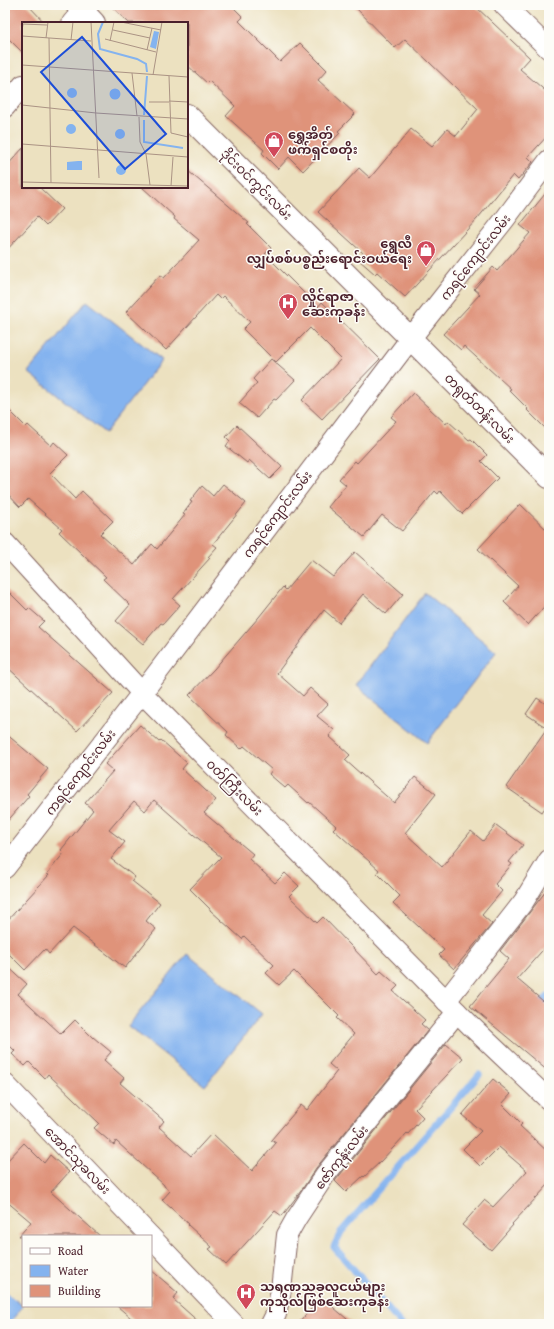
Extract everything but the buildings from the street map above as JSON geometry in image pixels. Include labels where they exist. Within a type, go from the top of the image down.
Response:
[{"type":"street","points":[[504,5],[549,49]]},
{"type":"street","points":[[5,107],[22,86]]},
{"type":"street","name":"ဒိုင်းဝင်ကွင်းလမ်း","points":[[188,116],[411,338]]},
{"type":"street","name":"ကရင်ကျောင်းလမ်း","points":[[5,868],[142,693],[411,338],[505,219],[549,160]]},
{"type":"street","name":"တရုတ်တန်းလမ်း","points":[[411,338],[549,477]]},
{"type":"street","name":"၀တ်ကြီးလမ်း","points":[[5,543],[142,693],[471,1026],[549,1100]]},
{"type":"street","name":"ဇော်ကုန်းလမ်း","points":[[271,1324],[276,1314],[281,1290],[287,1235],[296,1219],[325,1175],[452,1006],[524,901],[549,860]]},
{"type":"street","name":"အောင်သုခလမ်း","points":[[5,1084],[150,1235]]},
{"type":"street","name":"အောင်သုခလမ်း","points":[[152,1237],[234,1324]]},
{"type":"water","points":[[87,301],[162,360],[105,433],[28,372]]},
{"type":"water","points":[[425,593],[496,652],[427,743],[356,685]]},
{"type":"water","points":[[187,954],[262,1014],[205,1086],[128,1026]]},
{"type":"water","points":[[5,1292],[22,1307],[9,1324],[5,1324]]},
{"type":"waterway","points":[[538,1007],[549,996]]},
{"type":"waterway","points":[[401,1324],[334,1247],[341,1232],[479,1075]]},
{"type":"place","name":"ရွှေအိတ် ဖက်ရှင်စတိုး","points":[[274,158]]},
{"type":"place","name":"ရွှေလီ လျှပ်စစ်ပစ္စည်းရောင်းဝယ်ရေး","points":[[426,267]]},
{"type":"place","name":"လှိုင်ရာဇာ ဆေးကုခန်း","points":[[288,320]]},
{"type":"place","name":"သရဏသုခလူငယ်များ ကုသိုလ်ဖြစ်ဆေးကုခန်း","points":[[246,1310]]}]
